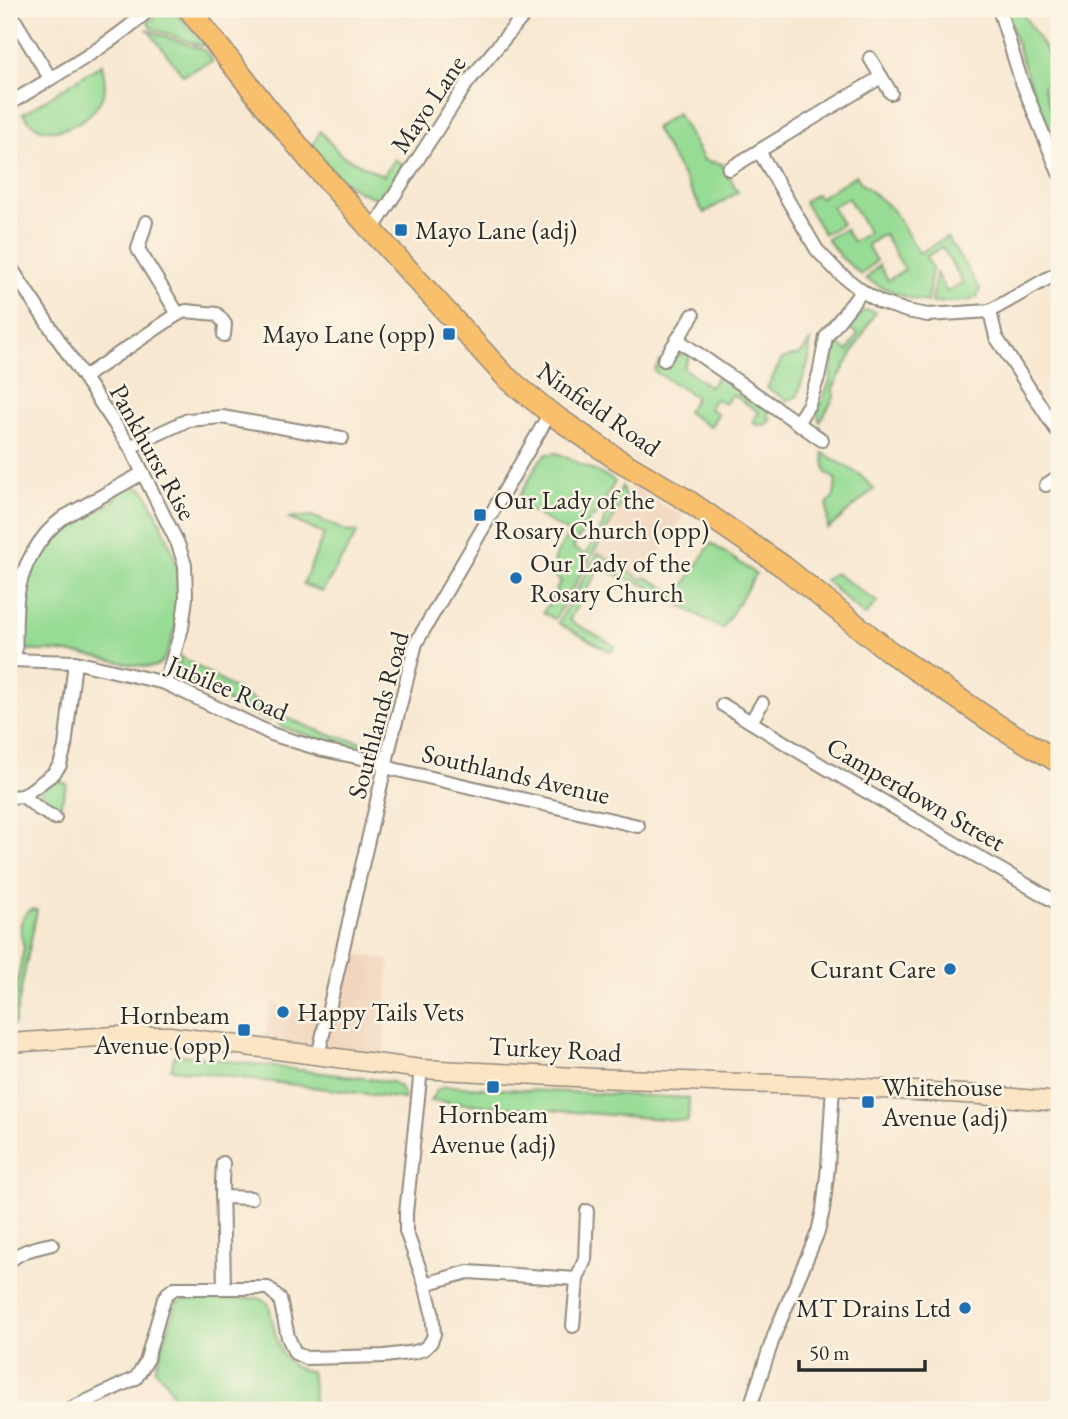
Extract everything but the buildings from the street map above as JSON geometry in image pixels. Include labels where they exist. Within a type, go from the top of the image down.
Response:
[{"type":"main road","name":"Ninfield Road","points":[[189,9],[267,107],[372,230],[506,377],[550,413],[685,499],[784,567],[890,652],[1059,762]]},
{"type":"street","points":[[9,104],[102,47],[150,9]]},
{"type":"street","name":"Mayo Lane","points":[[372,230],[467,83],[529,9]]},
{"type":"street","points":[[999,9],[1021,80],[1059,173]]},
{"type":"street","points":[[9,11],[50,78]]},
{"type":"street","points":[[870,58],[891,93]]},
{"type":"street","points":[[729,170],[881,77]]},
{"type":"street","points":[[759,151],[817,250],[838,272],[880,302],[928,315],[990,311],[1059,272]]},
{"type":"street","points":[[146,222],[138,249],[178,314]]},
{"type":"street","name":"Pankhurst Rise","points":[[9,265],[130,447],[178,544],[184,565],[187,598],[182,628],[165,682]]},
{"type":"street","points":[[796,423],[808,404],[819,374],[826,337],[862,291]]},
{"type":"street","points":[[84,377],[186,311],[217,314],[225,324],[224,335]]},
{"type":"street","points":[[990,311],[996,337],[1059,434]]},
{"type":"street","points":[[664,360],[692,315]]},
{"type":"street","points":[[678,340],[822,440]]},
{"type":"street","name":"Southlands Road","points":[[318,1056],[416,643],[550,413]]},
{"type":"street","points":[[130,447],[188,419],[222,417],[342,438]]},
{"type":"street","points":[[12,660],[17,598],[22,577],[35,549],[53,525],[64,517],[143,473]]},
{"type":"street","points":[[1046,485],[1059,476]]},
{"type":"street","name":"Jubilee Road","points":[[12,660],[75,662],[165,682],[274,735],[385,765]]},
{"type":"street","points":[[9,796],[23,796],[53,774],[60,765],[65,747],[75,662]]},
{"type":"street","points":[[751,722],[762,703]]},
{"type":"street","name":"Camperdown Street","points":[[723,705],[1059,904]]},
{"type":"street","name":"Southlands Avenue","points":[[385,765],[638,826]]},
{"type":"street","points":[[23,796],[55,818]]},
{"type":"street","name":"Turkey Road","points":[[9,1043],[114,1036],[170,1036],[421,1069],[833,1086],[1059,1102]]},
{"type":"street","points":[[68,1410],[136,1378],[144,1367],[164,1299],[175,1288],[268,1288],[280,1299],[288,1337],[295,1353],[306,1358],[385,1356],[424,1349],[434,1334],[432,1312],[406,1231],[421,1069]]},
{"type":"street","points":[[750,1410],[775,1333],[818,1232],[828,1167],[833,1086]]},
{"type":"street","points":[[223,1163],[224,1288]]},
{"type":"street","points":[[222,1197],[251,1198]]},
{"type":"street","points":[[573,1326],[577,1279],[585,1259],[587,1211]]},
{"type":"street","points":[[10,1257],[52,1244]]},
{"type":"street","points":[[425,1284],[468,1272],[577,1279]]},
{"type":"shaded area","points":[[633,483],[645,495],[669,510],[684,515],[644,580],[598,553],[595,548]]},
{"type":"shaded area","points":[[349,952],[389,960],[384,1056],[263,1039],[272,1003],[333,1018]]},
{"type":"green space","points":[[1007,9],[1022,9],[1059,71],[1059,76],[1043,86],[1059,132],[1059,149],[1029,80]]},
{"type":"green space","points":[[160,14],[177,14],[204,43],[201,46],[152,28],[148,22]]},
{"type":"green space","points":[[148,30],[205,51],[213,61],[183,75]]},
{"type":"green space","points":[[102,64],[105,86],[103,96],[90,114],[81,121],[71,126],[49,130],[36,127],[23,114]]},
{"type":"green space","points":[[677,113],[704,160],[722,164],[738,192],[704,213],[655,128]]},
{"type":"green space","points":[[320,131],[341,155],[383,176],[395,159],[404,167],[379,198],[358,191],[341,179],[312,147]]},
{"type":"green space","points":[[856,175],[861,183],[893,210],[919,253],[947,237],[980,289],[977,297],[968,301],[932,303],[936,273],[947,292],[963,283],[942,247],[926,257],[932,267],[927,302],[895,293],[866,279],[879,265],[888,280],[905,270],[884,234],[867,245],[876,261],[861,275],[839,255],[827,239],[845,229],[853,242],[869,233],[848,198],[832,207],[842,224],[824,234],[804,202],[816,194],[819,198]]},
{"type":"green space","points":[[862,312],[875,312],[833,388],[834,397],[820,422],[817,414],[830,380],[837,344],[848,351],[858,333],[848,328]]},
{"type":"green space","points":[[810,341],[809,360],[797,397],[787,400],[767,388],[782,359],[801,354]]},
{"type":"green space","points":[[690,355],[683,368],[710,387],[719,374],[770,411],[767,416],[771,419],[766,425],[752,422],[759,412],[732,394],[725,404],[715,398],[709,408],[718,414],[710,427],[687,412],[696,397],[654,371],[660,361],[669,366],[675,356]]},
{"type":"green space","points":[[557,453],[615,482],[573,548],[585,555],[622,486],[625,498],[555,619],[543,613],[561,581],[552,575],[556,555],[569,533],[527,509],[524,512],[516,502],[540,460],[547,454]]},
{"type":"green space","points":[[823,453],[859,474],[874,489],[828,529],[827,504],[834,496],[836,480],[826,472]]},
{"type":"green space","points":[[135,486],[147,494],[176,563],[180,598],[178,617],[165,658],[151,667],[87,655],[26,648],[20,642],[21,601],[45,548],[44,543],[65,522],[72,522],[99,509],[113,501],[123,489]]},
{"type":"green space","points":[[312,516],[348,532],[357,533],[322,592],[303,584],[324,534],[288,518]]},
{"type":"green space","points":[[711,543],[756,574],[722,629],[645,585],[601,566],[569,620],[615,646],[611,652],[558,623],[598,553],[643,580],[646,577],[678,595]]},
{"type":"green space","points":[[835,573],[877,602],[865,616],[825,580]]},
{"type":"green space","points":[[180,656],[270,710],[274,718],[267,720],[194,685],[180,673]]},
{"type":"green space","points":[[284,717],[327,734],[373,745],[366,750],[325,741],[282,727],[278,724],[278,719]]},
{"type":"green space","points":[[57,781],[67,784],[58,813],[45,804],[41,795],[41,790]]},
{"type":"green space","points":[[32,909],[37,910],[14,1025],[9,1026],[24,947],[22,921]]},
{"type":"green space","points":[[175,1054],[392,1082],[400,1087],[405,1099],[171,1069]]},
{"type":"green space","points":[[445,1086],[689,1098],[688,1121],[430,1101],[437,1090]]},
{"type":"green space","points":[[259,1298],[268,1303],[279,1347],[284,1356],[299,1368],[311,1371],[314,1410],[180,1410],[166,1381],[155,1370],[176,1304],[183,1300]]},
{"type":"place","name":"Mayo Lane (adj)","points":[[401,230]]},
{"type":"place","name":"Mayo Lane (opp)","points":[[449,334]]},
{"type":"place","name":"Our Lady of the Rosary Church (opp)","points":[[480,515]]},
{"type":"place","name":"Our Lady of the Rosary Church","points":[[516,578]]},
{"type":"place","name":"Curant Care","points":[[950,969]]},
{"type":"place","name":"Happy Tails Vets","points":[[283,1012]]},
{"type":"place","name":"Hornbeam Avenue (opp)","points":[[244,1030]]},
{"type":"place","name":"Hornbeam Avenue (adj)","points":[[493,1087]]},
{"type":"place","name":"Whitehouse Avenue (adj)","points":[[868,1102]]},
{"type":"place","name":"MT Drains Ltd","points":[[965,1308]]}]
